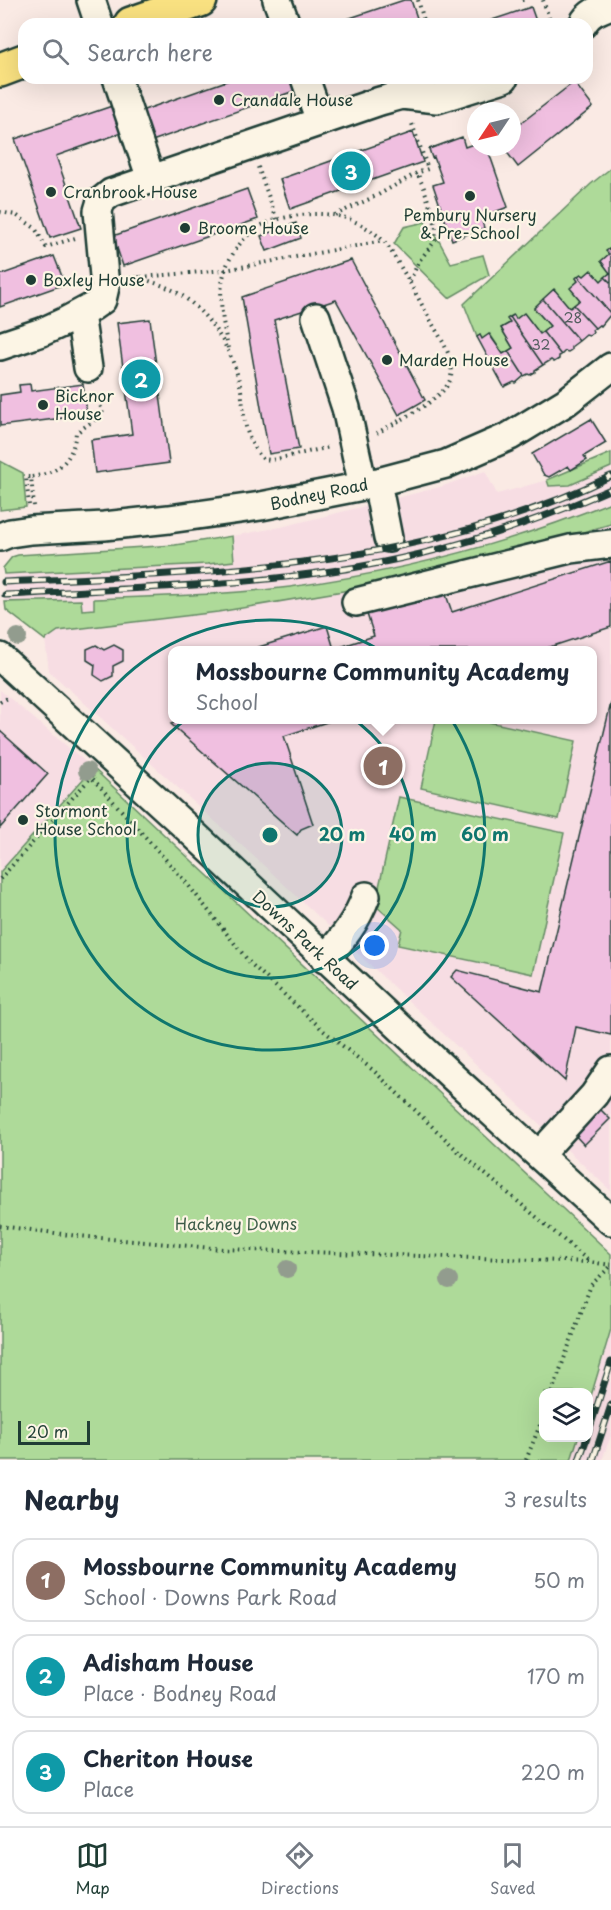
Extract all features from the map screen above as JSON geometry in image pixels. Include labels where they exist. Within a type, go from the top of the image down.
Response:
[{"type":"main road","points":[[148,18],[200,0]]},
{"type":"main road","points":[[0,70],[18,63]]},
{"type":"street","points":[[91,0],[97,18]]},
{"type":"street","points":[[277,0],[284,18]]},
{"type":"street","points":[[587,18],[598,9],[611,5]]},
{"type":"street","points":[[119,84],[151,179]]},
{"type":"street","points":[[307,84],[320,121]]},
{"type":"street","points":[[0,345],[42,332],[80,314],[102,300],[105,280],[98,211],[101,201],[111,193],[250,144],[402,95],[437,99],[485,84]]},
{"type":"street","points":[[80,314],[88,368]]},
{"type":"street","points":[[316,317],[346,408],[354,441],[388,538]]},
{"type":"street","name":"Bodney Road","points":[[0,537],[32,530],[104,526],[200,516],[370,484],[446,464],[510,436],[566,402],[611,367]]},
{"type":"street","points":[[356,602],[570,549],[611,544]]},
{"type":"street","name":"Downs Park Road","points":[[0,657],[611,1221]]},
{"type":"street","points":[[325,959],[358,916],[366,896]]},
{"type":"street","points":[[539,1155],[594,1095],[611,1070]]},
{"type":"path","points":[[418,0],[423,18]]},
{"type":"path","points":[[522,0],[527,0]]},
{"type":"path","points":[[543,0],[549,18]]},
{"type":"path","points":[[335,215],[378,195],[417,172],[428,169],[402,95]]},
{"type":"path","points":[[250,144],[277,220]]},
{"type":"path","points":[[410,281],[419,261],[435,241],[436,226],[417,172]]},
{"type":"path","points":[[0,212],[16,215],[35,228],[45,247],[99,231]]},
{"type":"path","points":[[303,453],[272,460],[263,459],[253,449],[246,429],[240,387],[223,322],[221,290],[225,270],[234,251],[257,228],[277,220],[308,214],[335,215],[365,226],[384,241],[410,281],[452,365],[450,381],[439,396],[376,434],[354,441]]},
{"type":"path","points":[[105,280],[225,270],[384,241]]},
{"type":"path","points":[[138,277],[160,284],[188,299],[207,319],[228,348]]},
{"type":"path","points":[[32,507],[31,477],[46,475],[60,466],[71,454],[76,433],[103,414],[88,368]]},
{"type":"path","points":[[0,879],[109,757]]},
{"type":"path","points":[[91,777],[185,881],[250,963],[324,1031],[374,1071],[459,1152],[590,1262]]},
{"type":"path","points":[[0,1226],[78,1236],[223,1249],[590,1262],[611,1265]]},
{"type":"path","points":[[553,1388],[591,1285],[611,1265]]},
{"type":"path","points":[[526,1460],[539,1425]]},
{"type":"shaded area","points":[[611,467],[611,502],[568,520],[428,562],[357,577],[287,587],[207,594],[94,599],[94,609],[82,610],[81,600],[5,602],[4,574],[234,561],[232,536],[281,527],[440,487],[485,471],[497,494],[547,480],[549,486],[593,475]]},
{"type":"shaded area","points":[[611,524],[611,1191],[271,872],[49,671],[45,640],[58,631],[218,612],[343,591],[559,539]]},
{"type":"shaded area","name":"Stormont House School","points":[[0,690],[93,768],[0,872]]},
{"type":"shaded area","points":[[611,1329],[611,1436],[602,1460],[571,1460],[577,1442],[593,1442],[593,1392]]},
{"type":"green space","points":[[611,168],[611,248],[607,251],[609,254],[601,261],[610,273],[601,281],[581,274],[576,278],[580,300],[570,308],[553,290],[534,308],[550,326],[540,334],[524,314],[516,319],[513,315],[508,318],[510,323],[501,328],[513,348],[503,354],[490,334],[482,339],[480,335],[477,337],[464,304],[591,184]]},
{"type":"green space","points":[[425,222],[451,263],[483,255],[489,275],[449,298],[394,244],[404,227]]},
{"type":"green space","points":[[611,453],[611,467],[570,485],[549,486],[547,480]]},
{"type":"green space","points":[[0,461],[23,473],[26,507],[0,510]]},
{"type":"green space","points":[[611,502],[611,524],[559,539],[343,591],[218,612],[58,631],[45,640],[6,610],[5,602],[81,600],[82,610],[94,609],[94,599],[241,592],[331,581],[453,555],[533,531]]},
{"type":"green space","points":[[232,536],[234,561],[4,574],[3,568],[12,557],[18,555],[175,545]]},
{"type":"green space","points":[[435,724],[498,724],[576,741],[559,819],[421,788]]},
{"type":"green space","name":"Hackney Downs","points":[[93,768],[611,1254],[611,1329],[593,1389],[539,1388],[539,1442],[577,1442],[571,1460],[0,1460],[0,872]]},
{"type":"green space","points":[[399,797],[564,833],[533,974],[398,945],[402,929],[375,905]]},
{"type":"building","points":[[404,0],[411,0],[417,18],[350,18]]},
{"type":"building","points":[[531,7],[535,18],[498,18]]},
{"type":"building","name":"Crandale House","points":[[218,84],[294,84],[297,90],[152,141],[141,111]]},
{"type":"building","points":[[571,84],[576,84],[593,107],[518,167],[510,156],[521,156],[521,123]]},
{"type":"building","name":"Cranbrook House","points":[[115,105],[124,132],[56,156],[81,228],[50,238],[15,139]]},
{"type":"building","points":[[413,132],[423,162],[290,209],[280,179]]},
{"type":"building","name":"Pembury Nursery & Pre-School","points":[[462,137],[465,147],[467,146],[467,156],[490,156],[508,207],[481,217],[484,228],[452,240],[433,185],[443,182],[429,149]]},
{"type":"building","name":"Broome House","points":[[247,189],[258,219],[123,266],[113,236]]},
{"type":"building","points":[[296,223],[301,238],[267,251],[261,236]]},
{"type":"building","points":[[609,249],[611,251],[611,283],[605,277],[610,273],[601,261],[609,254],[606,251]]},
{"type":"building","name":"Boxley House","points":[[54,256],[65,284],[0,307],[0,275]]},
{"type":"building","name":"Marden House","points":[[351,260],[425,400],[399,415],[336,300],[274,320],[299,449],[269,454],[242,297]]},
{"type":"building","points":[[591,270],[601,281],[605,277],[611,283],[611,314],[578,276],[581,274],[584,276]]},
{"type":"building","points":[[578,276],[611,314],[601,326],[595,328],[574,305],[580,300],[570,288],[578,281],[576,278]]},
{"type":"building","points":[[554,289],[570,308],[574,305],[595,328],[592,330],[593,333],[579,341],[543,299]]},
{"type":"building","points":[[543,299],[579,341],[571,347],[571,350],[561,355],[543,332],[550,326],[534,308]]},
{"type":"building","points":[[524,313],[540,334],[543,332],[561,355],[559,359],[554,362],[551,360],[543,365],[510,317],[514,315],[516,319]]},
{"type":"building","points":[[510,317],[543,365],[530,375],[524,376],[508,351],[513,348],[501,328],[510,323],[507,319]]},
{"type":"building","points":[[150,319],[169,463],[95,473],[91,440],[132,434],[117,323]]},
{"type":"building","points":[[489,334],[503,354],[508,351],[524,376],[516,383],[504,387],[477,337],[480,335],[482,339]]},
{"type":"building","name":"Bicknor House","points":[[30,384],[31,391],[83,384],[87,415],[0,426],[0,395],[20,392],[19,385]]},
{"type":"building","points":[[591,419],[606,443],[584,456],[587,460],[571,470],[568,466],[549,477],[544,475],[532,454]]},
{"type":"building","points":[[611,561],[611,627],[553,646],[343,646],[374,636],[367,614],[444,589],[452,612]]},
{"type":"building","points":[[327,626],[333,646],[262,646]]},
{"type":"building","points":[[96,645],[104,650],[114,645],[123,650],[123,661],[113,666],[113,676],[103,681],[94,675],[95,665],[87,660],[87,649]]},
{"type":"building","points":[[611,703],[611,1035],[576,1027],[565,1081],[451,977],[457,970],[542,992]]},
{"type":"building","points":[[171,724],[321,724],[284,736],[313,824],[301,829],[297,835]]},
{"type":"building","points":[[0,731],[48,774],[0,828]]},
{"type":"building","points":[[599,1108],[610,1119],[584,1145],[573,1133]]},
{"type":"railway","points":[[4,582],[237,569],[390,548],[465,531],[539,507],[611,476]]},
{"type":"railway","points":[[5,595],[210,584],[368,565],[474,539],[544,516],[611,489]]},
{"type":"railway","points":[[593,1418],[611,1362]]},
{"type":"railway","points":[[593,1460],[611,1405]]},
{"type":"railway","points":[[579,1460],[586,1442]]},
{"type":"place","name":"Crandale House","points":[[219,100]]},
{"type":"place","name":"Cheriton House","points":[[351,171]]},
{"type":"place","name":"Cranbrook House","points":[[51,192]]},
{"type":"place","name":"Pembury Nursery & Pre-School","points":[[470,196]]},
{"type":"place","name":"Broome House","points":[[185,228]]},
{"type":"place","name":"Boxley House","points":[[31,280]]},
{"type":"place","name":"Marden House","points":[[387,360]]},
{"type":"place","name":"Adisham House","points":[[141,379]]},
{"type":"place","name":"Bicknor House","points":[[43,405]]},
{"type":"place","name":"Mossbourne Community Academy","points":[[383,766]]},
{"type":"place","name":"Stormont House School","points":[[23,820]]}]
